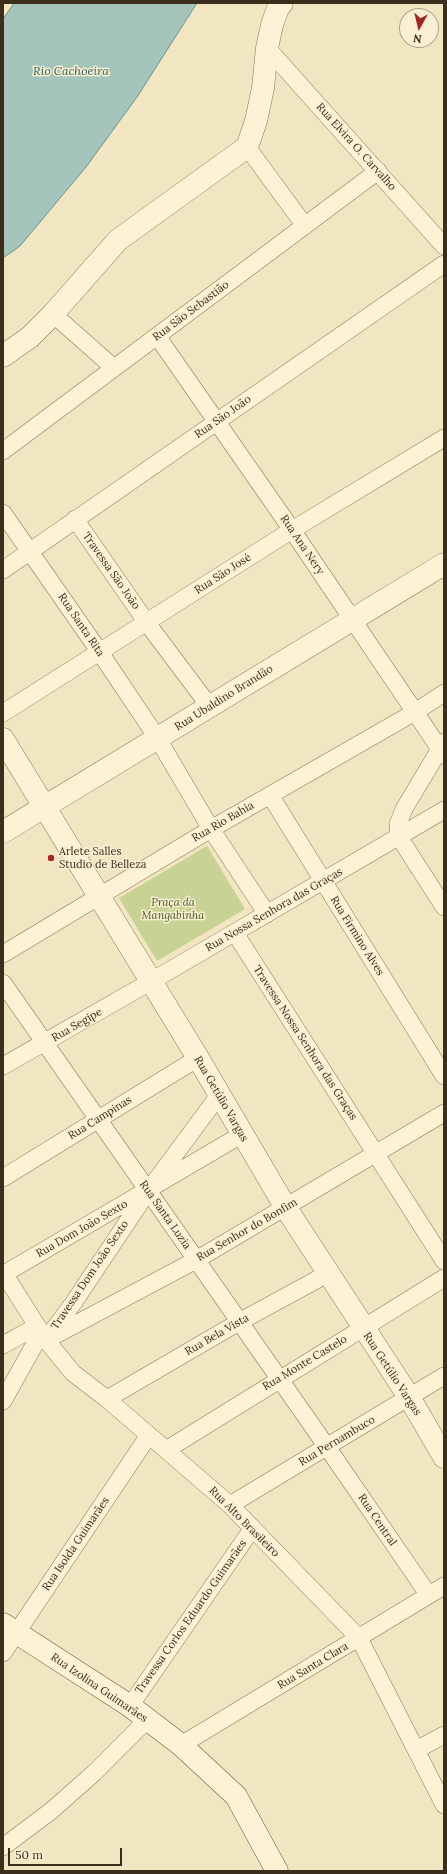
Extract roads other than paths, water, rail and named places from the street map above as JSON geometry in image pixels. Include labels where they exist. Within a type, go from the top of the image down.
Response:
[{"type":"street","points":[[3,356],[30,337],[53,314],[118,240],[247,147],[256,121],[263,88],[267,48],[274,16],[282,3]]},
{"type":"street","name":"Rua Elvira O. Carvalho","points":[[267,48],[444,246]]},
{"type":"street","points":[[247,147],[305,226]]},
{"type":"street","name":"Rua São Sebastião","points":[[3,451],[378,171]]},
{"type":"street","name":"Rua São João","points":[[3,570],[444,264]]},
{"type":"street","points":[[53,314],[114,368]]},
{"type":"street","name":"Rua Ana Nery","points":[[157,336],[292,530],[415,712],[443,748]]},
{"type":"street","name":"Rua São José","points":[[3,713],[292,530],[444,438]]},
{"type":"street","name":"Rua Santa Rita","points":[[3,513],[158,739],[211,829],[267,914]]},
{"type":"street","name":"Travessa São João","points":[[75,519],[147,623],[210,707]]},
{"type":"street","name":"Rua Ubaldino Brandão","points":[[3,832],[352,620],[442,571]]},
{"type":"street","name":"Rua Rio Bahia","points":[[3,954],[211,829],[415,712],[444,693]]},
{"type":"street","name":"Rua Getúlio Vargas","points":[[3,739],[150,982],[198,1058],[286,1208],[329,1273],[444,1457]]},
{"type":"street","points":[[443,748],[400,816],[398,824],[399,837],[444,907]]},
{"type":"street","name":"Rua Firmino Alves","points":[[270,795],[444,1076]]},
{"type":"street","name":"Rua Nossa Senhora das Graças","points":[[150,982],[444,810]]},
{"type":"street","name":"Travessa Nossa Senhora das Graças","points":[[235,933],[444,1260]]},
{"type":"street","name":"Rua Segipe","points":[[3,1066],[150,982]]},
{"type":"street","name":"Rua Santa Luzia","points":[[3,984],[327,1447]]},
{"type":"street","name":"Rua Campinas","points":[[3,1178],[198,1058]]},
{"type":"street","name":"Travessa Dom João Sexto","points":[[3,1401],[41,1333],[74,1302],[148,1191],[219,1095]]},
{"type":"street","name":"Rua Senhor do Bonfim","points":[[3,1345],[41,1333],[196,1260],[444,1113]]},
{"type":"street","name":"Rua Dom João Sexto","points":[[4,1273],[148,1191],[242,1135]]},
{"type":"street","name":"Rua Alto Brasileiro","points":[[4,1273],[41,1333],[73,1373],[107,1398],[230,1505],[359,1638],[444,1805]]},
{"type":"street","name":"Rua Bela Vista","points":[[107,1398],[239,1322],[329,1273]]},
{"type":"street","name":"Rua Monte Castelo","points":[[166,1450],[444,1278]]},
{"type":"street","name":"Rua Pernambuco","points":[[230,1505],[444,1376]]},
{"type":"street","name":"Rua Isolda Guimarães","points":[[3,1653],[9,1629],[148,1435]]},
{"type":"street","name":"Rua Central","points":[[327,1447],[428,1594]]},
{"type":"street","name":"Travessa Corlos Eduardo Guimarães","points":[[130,1706],[252,1529]]},
{"type":"street","name":"Rua Santa Clara","points":[[181,1745],[359,1638],[428,1594],[444,1586]]},
{"type":"street","name":"Rua Izolina Guimarães","points":[[9,1629],[130,1706],[181,1745],[236,1796],[277,1871]]},
{"type":"street","points":[[3,1847],[51,1811],[94,1773],[147,1720]]},
{"type":"street","points":[[416,1750],[444,1735]]},
{"type":"water","name":"Rio Cachoeira","points":[[14,3],[197,3],[137,97],[86,167],[20,246],[3,258],[3,19]]},
{"type":"place","name":"Arlete Salles Studio de Belleza","points":[[51,858]]},
{"type":"park label","name":"Praça da Mangabinha","points":[[173,909]]}]
